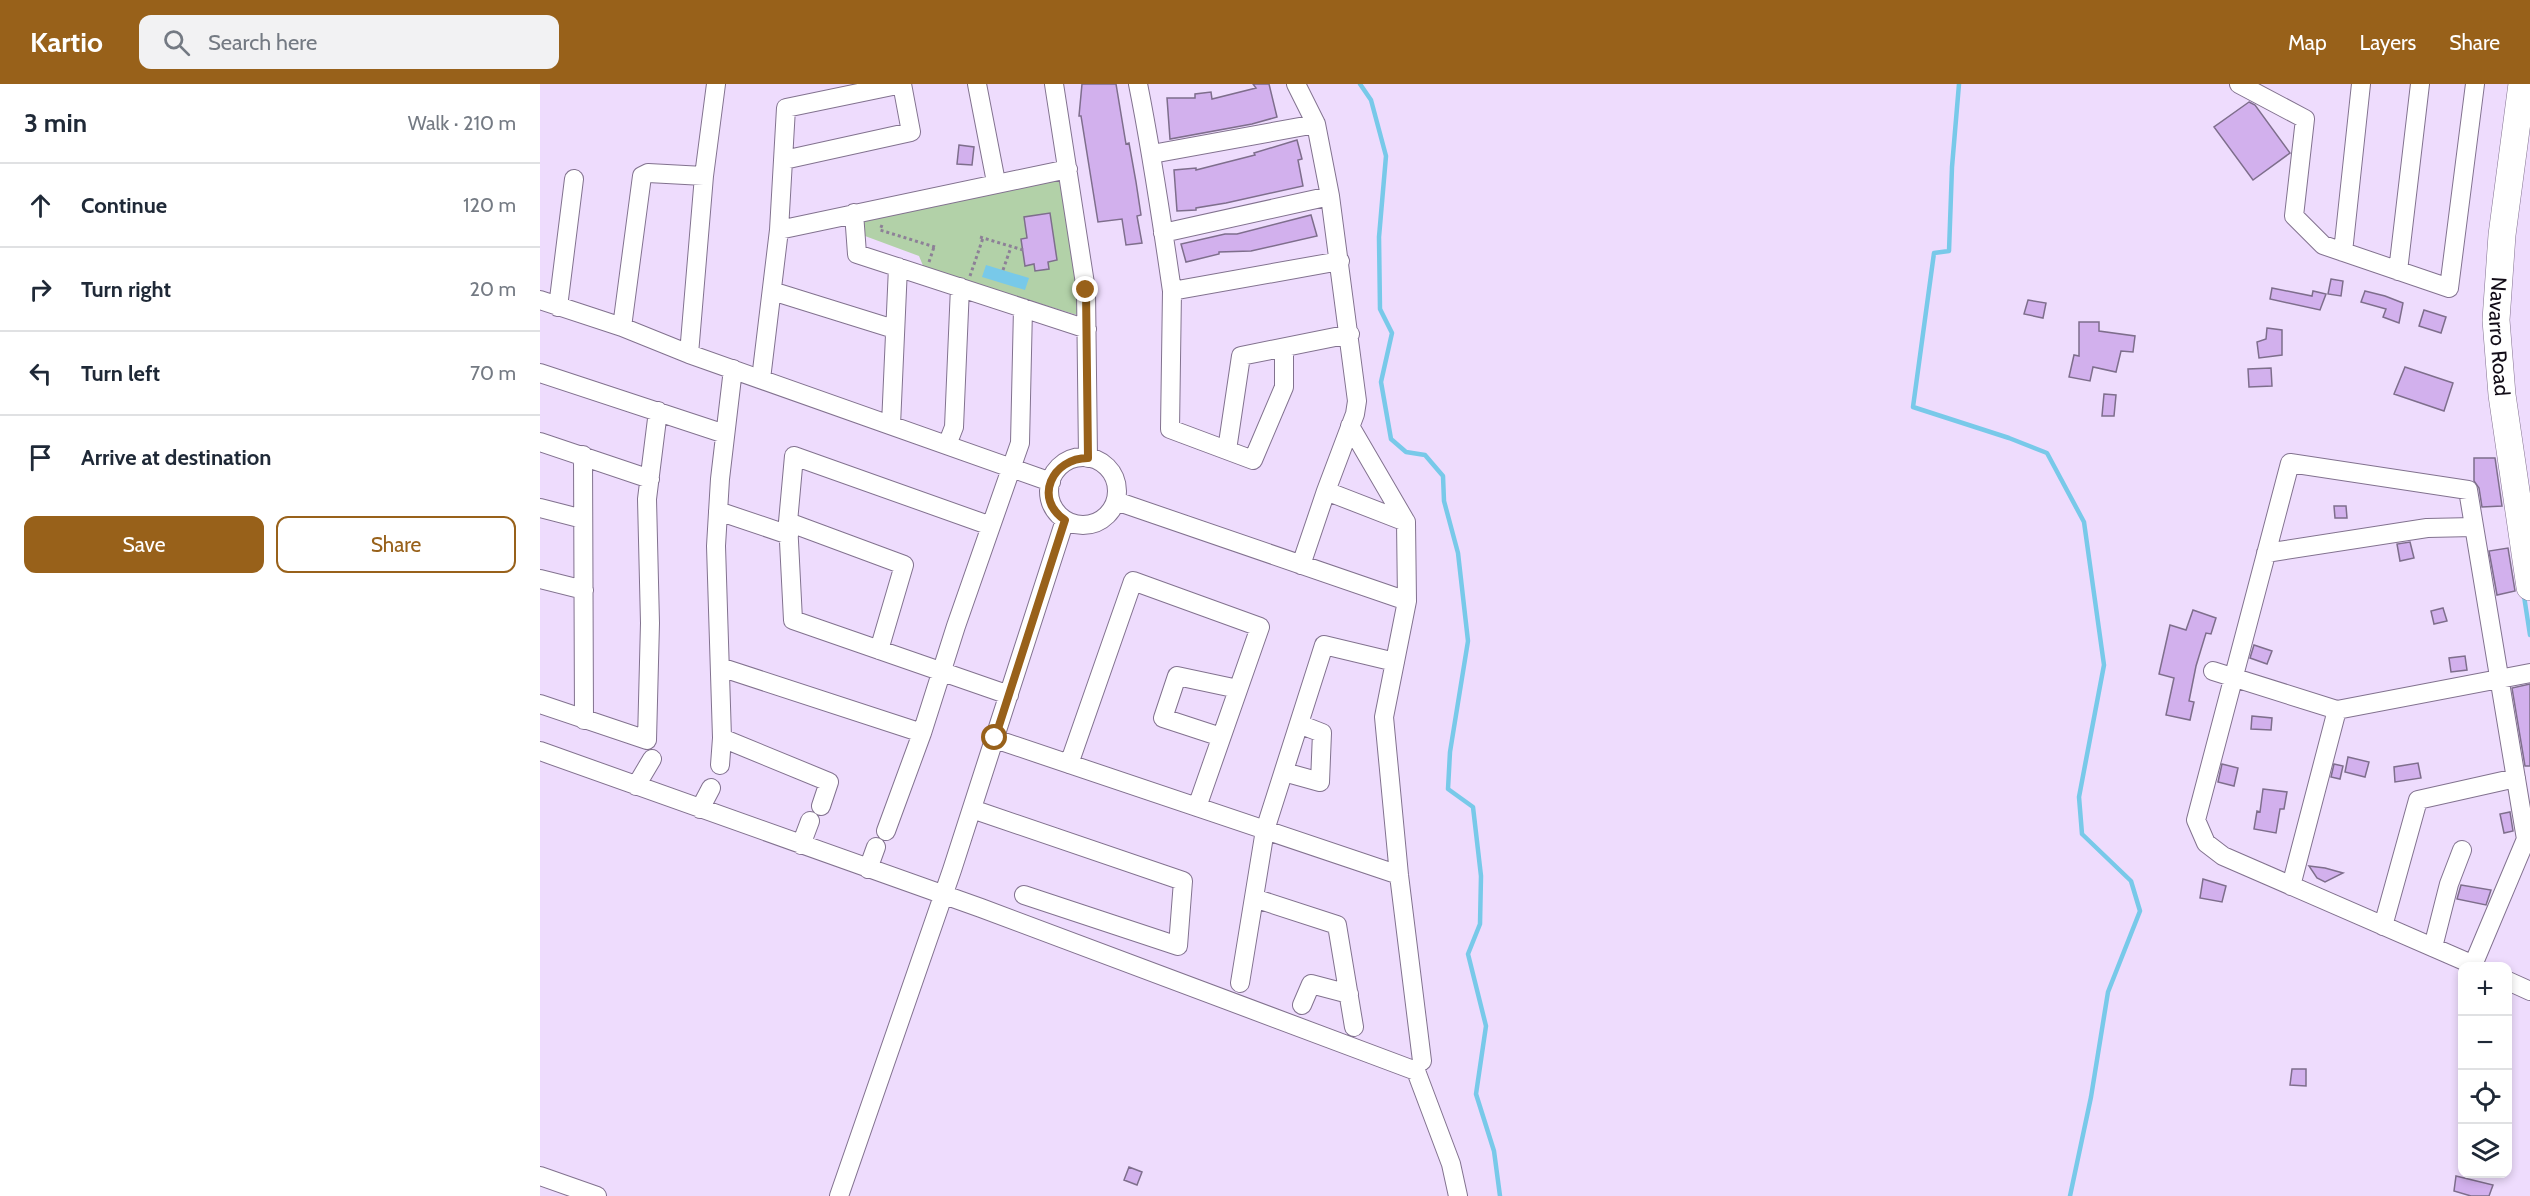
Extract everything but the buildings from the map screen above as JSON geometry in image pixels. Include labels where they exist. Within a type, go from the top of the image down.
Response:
[{"type":"street","points":[[689,354],[704,176],[716,84]]},
{"type":"street","points":[[761,379],[779,230],[786,108],[902,84],[911,132],[784,160]]},
{"type":"street","points":[[977,84],[996,182]]},
{"type":"street","points":[[1054,84],[1086,290],[1088,458]]},
{"type":"street","points":[[1138,84],[1152,154],[1172,291],[1170,429],[1253,460],[1284,387],[1284,348]]},
{"type":"street","points":[[1296,84],[1316,124],[1330,196],[1357,400],[1301,565]]},
{"type":"street","points":[[2239,84],[2305,119],[2294,216],[2323,245],[2450,288],[2475,84]]},
{"type":"street","points":[[2343,252],[2361,84]]},
{"type":"street","points":[[2398,271],[2420,84]]},
{"type":"street","name":"Navarro Road","points":[[2522,84],[2502,236],[2496,320],[2502,395],[2528,569]]},
{"type":"street","points":[[1152,154],[1316,124]]},
{"type":"street","points":[[779,230],[996,182],[1068,169]]},
{"type":"street","points":[[622,327],[642,176],[648,173],[704,176]]},
{"type":"street","points":[[558,307],[574,178]]},
{"type":"street","points":[[1163,232],[1330,196]]},
{"type":"street","points":[[854,213],[857,254],[898,267],[965,283],[1023,308],[1087,329]]},
{"type":"street","points":[[1172,291],[1340,261]]},
{"type":"street","points":[[891,425],[898,267]]},
{"type":"street","points":[[946,445],[954,427],[965,283]]},
{"type":"street","points":[[772,291],[894,329]]},
{"type":"street","points":[[540,300],[622,327],[689,354],[1051,482]]},
{"type":"street","points":[[886,831],[922,733],[1020,442],[1023,308]]},
{"type":"street","points":[[1227,450],[1241,356],[1350,334]]},
{"type":"street","points":[[720,765],[722,738],[716,546],[733,369]]},
{"type":"street","points":[[540,373],[725,434]]},
{"type":"street","points":[[540,704],[647,740],[650,623],[647,499],[658,411]]},
{"type":"street","points":[[1350,426],[1406,522],[1407,601],[1384,717],[1422,1061]]},
{"type":"street","points":[[540,442],[583,454],[650,479]]},
{"type":"street","points":[[583,454],[584,720]]},
{"type":"street","points":[[991,526],[794,456],[789,528],[793,620],[1009,695]]},
{"type":"street","points":[[1088,458],[1106,466],[1112,473],[1117,491],[1116,501],[1106,517],[1097,522],[1078,525],[1065,520],[1054,510],[1050,501],[1051,482],[1061,465],[1069,460],[1088,458]]},
{"type":"street","points":[[2466,962],[2223,856],[2206,843],[2196,820],[2290,463],[2468,490],[2526,839],[2477,962]]},
{"type":"street","points":[[1326,491],[1406,522]]},
{"type":"street","points":[[1116,501],[1407,601]]},
{"type":"street","points":[[540,508],[583,519]]},
{"type":"street","points":[[718,511],[789,528],[904,566],[879,650]]},
{"type":"street","points":[[839,1196],[972,809],[1065,520]]},
{"type":"street","points":[[2266,553],[2427,528],[2474,527]]},
{"type":"street","points":[[540,579],[584,590]]},
{"type":"street","points":[[1069,764],[1132,582],[1260,627],[1197,807]]},
{"type":"street","points":[[1240,983],[1265,830],[1324,645],[1395,662]]},
{"type":"street","points":[[720,667],[922,733]]},
{"type":"street","points":[[2213,671],[2337,710],[2530,673]]},
{"type":"street","points":[[1221,737],[1163,718],[1177,676],[1238,689]]},
{"type":"street","points":[[2291,885],[2337,710]]},
{"type":"street","points":[[1284,772],[1320,782],[1322,733],[1299,724]]},
{"type":"street","points":[[722,738],[829,782],[821,806]]},
{"type":"street","points":[[995,738],[1400,874]]},
{"type":"street","points":[[540,751],[868,870],[1178,946],[1183,881],[972,809]]},
{"type":"street","points":[[636,786],[652,759]]},
{"type":"street","points":[[2383,926],[2418,800],[2516,778]]},
{"type":"street","points":[[700,809],[711,788]]},
{"type":"street","points":[[801,846],[810,821]]},
{"type":"street","points":[[868,870],[876,847]]},
{"type":"street","points":[[2433,947],[2449,885],[2462,850]]},
{"type":"street","points":[[1254,898],[1337,925],[1354,1028]]},
{"type":"street","points":[[1019,907],[1171,973],[1416,1071],[1451,1164],[1458,1196]]},
{"type":"street","points":[[2512,983],[2530,991]]},
{"type":"street","points":[[1302,1005],[1311,984],[1349,994]]},
{"type":"street","points":[[540,1176],[597,1196]]},
{"type":"path","points":[[887,206],[880,230],[935,247],[928,265]]},
{"type":"path","points":[[965,283],[981,237],[1023,250]]},
{"type":"path","points":[[1003,270],[1011,247]]},
{"type":"green space","points":[[1064,175],[1079,297],[1077,315],[924,268],[919,256],[865,236],[861,217]]},
{"type":"water","points":[[986,265],[1029,278],[1025,290],[982,277]]},
{"type":"waterway","points":[[1360,84],[1371,100],[1386,156],[1379,237],[1380,309],[1392,333],[1381,382],[1391,439],[1406,452],[1425,455],[1443,476],[1444,501],[1458,553],[1468,641],[1450,752],[1448,789],[1473,807],[1481,876],[1480,924],[1468,954],[1486,1026],[1476,1094],[1494,1151],[1500,1196]]},
{"type":"waterway","points":[[1959,84],[1952,167],[1949,251],[1934,253],[1913,407],[2009,438],[2047,453],[2084,522],[2104,665],[2079,797],[2082,834],[2131,881],[2140,911],[2108,992],[2091,1097],[2070,1196]]},
{"type":"waterway","points":[[2524,596],[2530,635]]},
{"type":"route","points":[[995,738],[1065,520],[1054,510],[1050,501],[1051,482],[1054,473],[1061,465],[1069,460],[1088,458],[1086,290]]}]
